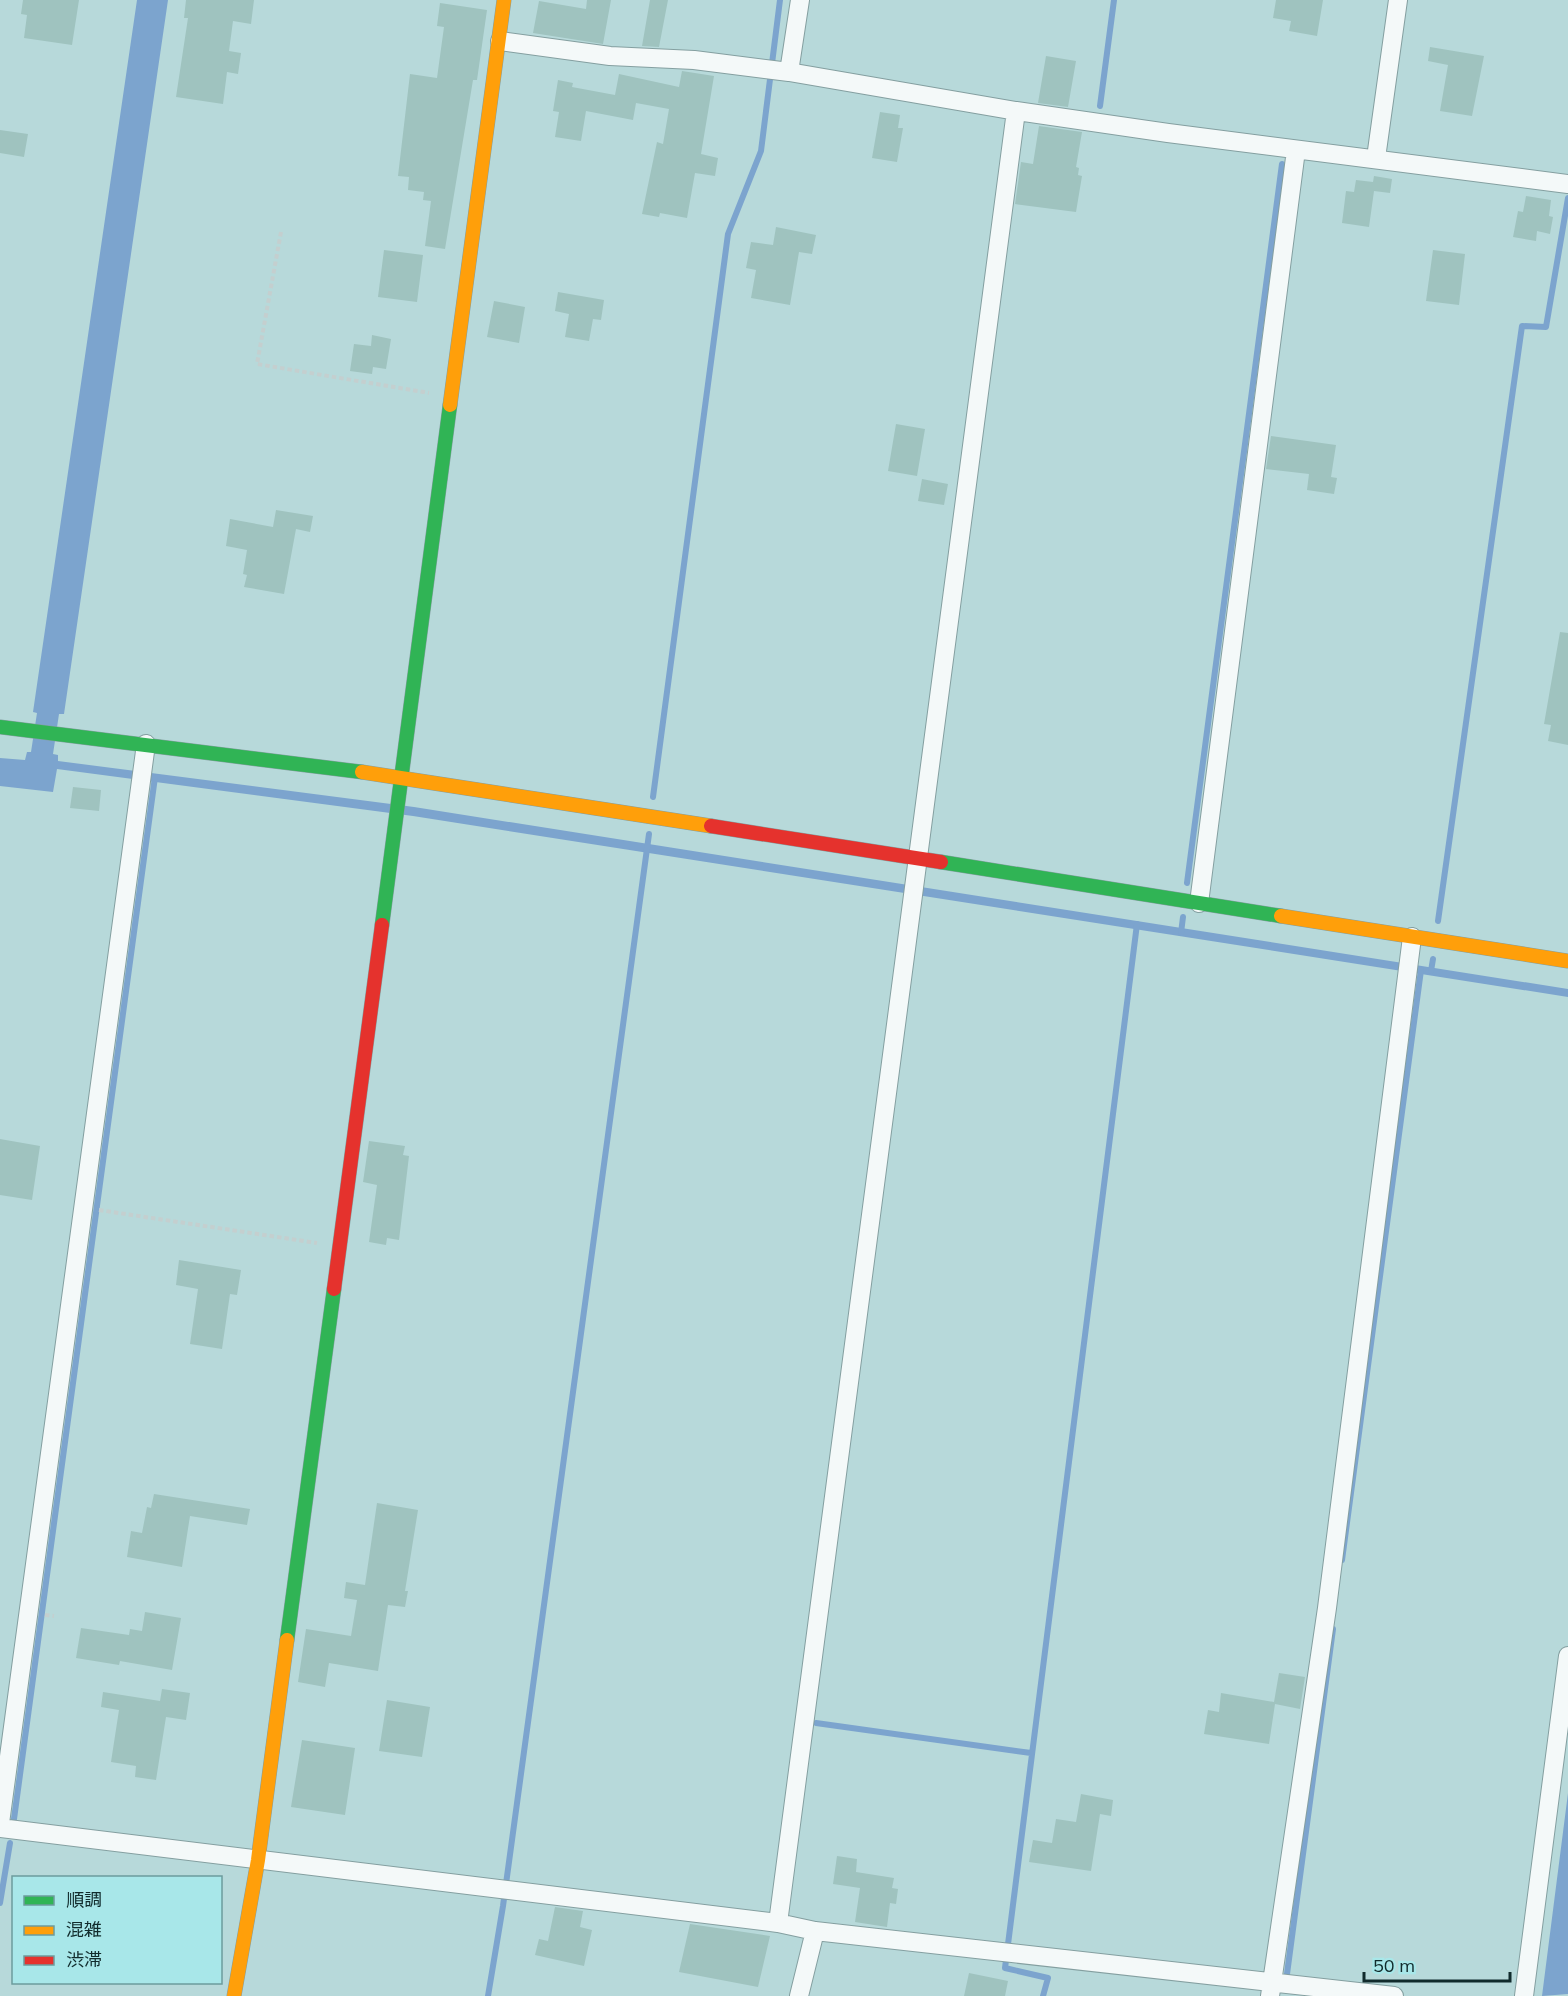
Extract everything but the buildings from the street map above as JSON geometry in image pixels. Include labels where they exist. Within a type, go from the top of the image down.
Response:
[{"type":"street","points":[[234,1996],[258,1860],[504,0]]},
{"type":"street","points":[[776,70],[800,0]]},
{"type":"street","points":[[1376,158],[1398,0]]},
{"type":"street","points":[[500,41],[610,56],[694,60],[776,70],[1016,111],[1296,150],[1376,158],[1568,184]]},
{"type":"street","points":[[778,1923],[1016,111]]},
{"type":"street","points":[[1199,903],[1296,150]]},
{"type":"street","points":[[0,727],[401,777],[1568,961]]},
{"type":"street","points":[[0,1823],[146,744]]},
{"type":"street","points":[[1271,1989],[1327,1608],[1412,937]]},
{"type":"street","points":[[1524,1996],[1568,1656]]},
{"type":"street","points":[[0,1828],[778,1923],[815,1931],[1006,1953],[1271,1989],[1394,1996]]},
{"type":"street","points":[[799,1996],[815,1931]]},
{"type":"path","points":[[280,232],[257,364],[452,396]]},
{"type":"path","points":[[106,1211],[338,1246]]},
{"type":"water","points":[[137,0],[168,0],[64,714],[59,714],[53,754],[58,755],[58,761],[414,807],[1568,989],[1568,997],[413,816],[57,769],[53,792],[0,786],[0,758],[25,760],[27,752],[31,752],[37,713],[33,712]]},
{"type":"water","points":[[1568,1793],[1568,1994],[1542,1996]]},
{"type":"waterway","points":[[653,797],[728,234],[761,151],[780,0]]},
{"type":"waterway","points":[[1100,106],[1114,0]]},
{"type":"waterway","points":[[1187,883],[1282,164]]},
{"type":"waterway","points":[[1438,921],[1522,326],[1546,327],[1568,198]]},
{"type":"waterway","points":[[14,1819],[155,777]]},
{"type":"waterway","points":[[488,1996],[503,1906],[649,834]]},
{"type":"waterway","points":[[1181,933],[1183,917]]},
{"type":"waterway","points":[[1043,1996],[1048,1978],[1005,1968],[1137,924]]},
{"type":"waterway","points":[[1431,971],[1433,959]]},
{"type":"waterway","points":[[1342,1560],[1421,970]]},
{"type":"waterway","points":[[1287,1974],[1333,1629]]},
{"type":"waterway","points":[[816,1723],[1031,1753]]},
{"type":"waterway","points":[[0,1903],[10,1843]]},
{"type":"traffic: fast","points":[[382,925],[450,405]]},
{"type":"traffic: fast","points":[[0,727],[362,772]]},
{"type":"traffic: fast","points":[[941,862],[1281,916]]},
{"type":"traffic: fast","points":[[287,1640],[334,1289]]},
{"type":"traffic: slow","points":[[450,405],[504,0]]},
{"type":"traffic: slow","points":[[362,772],[711,826]]},
{"type":"traffic: slow","points":[[1281,916],[1568,961]]},
{"type":"traffic: slow","points":[[234,1996],[258,1860],[287,1640]]},
{"type":"traffic: jam","points":[[711,826],[941,862]]},
{"type":"traffic: jam","points":[[334,1289],[382,925]]}]
